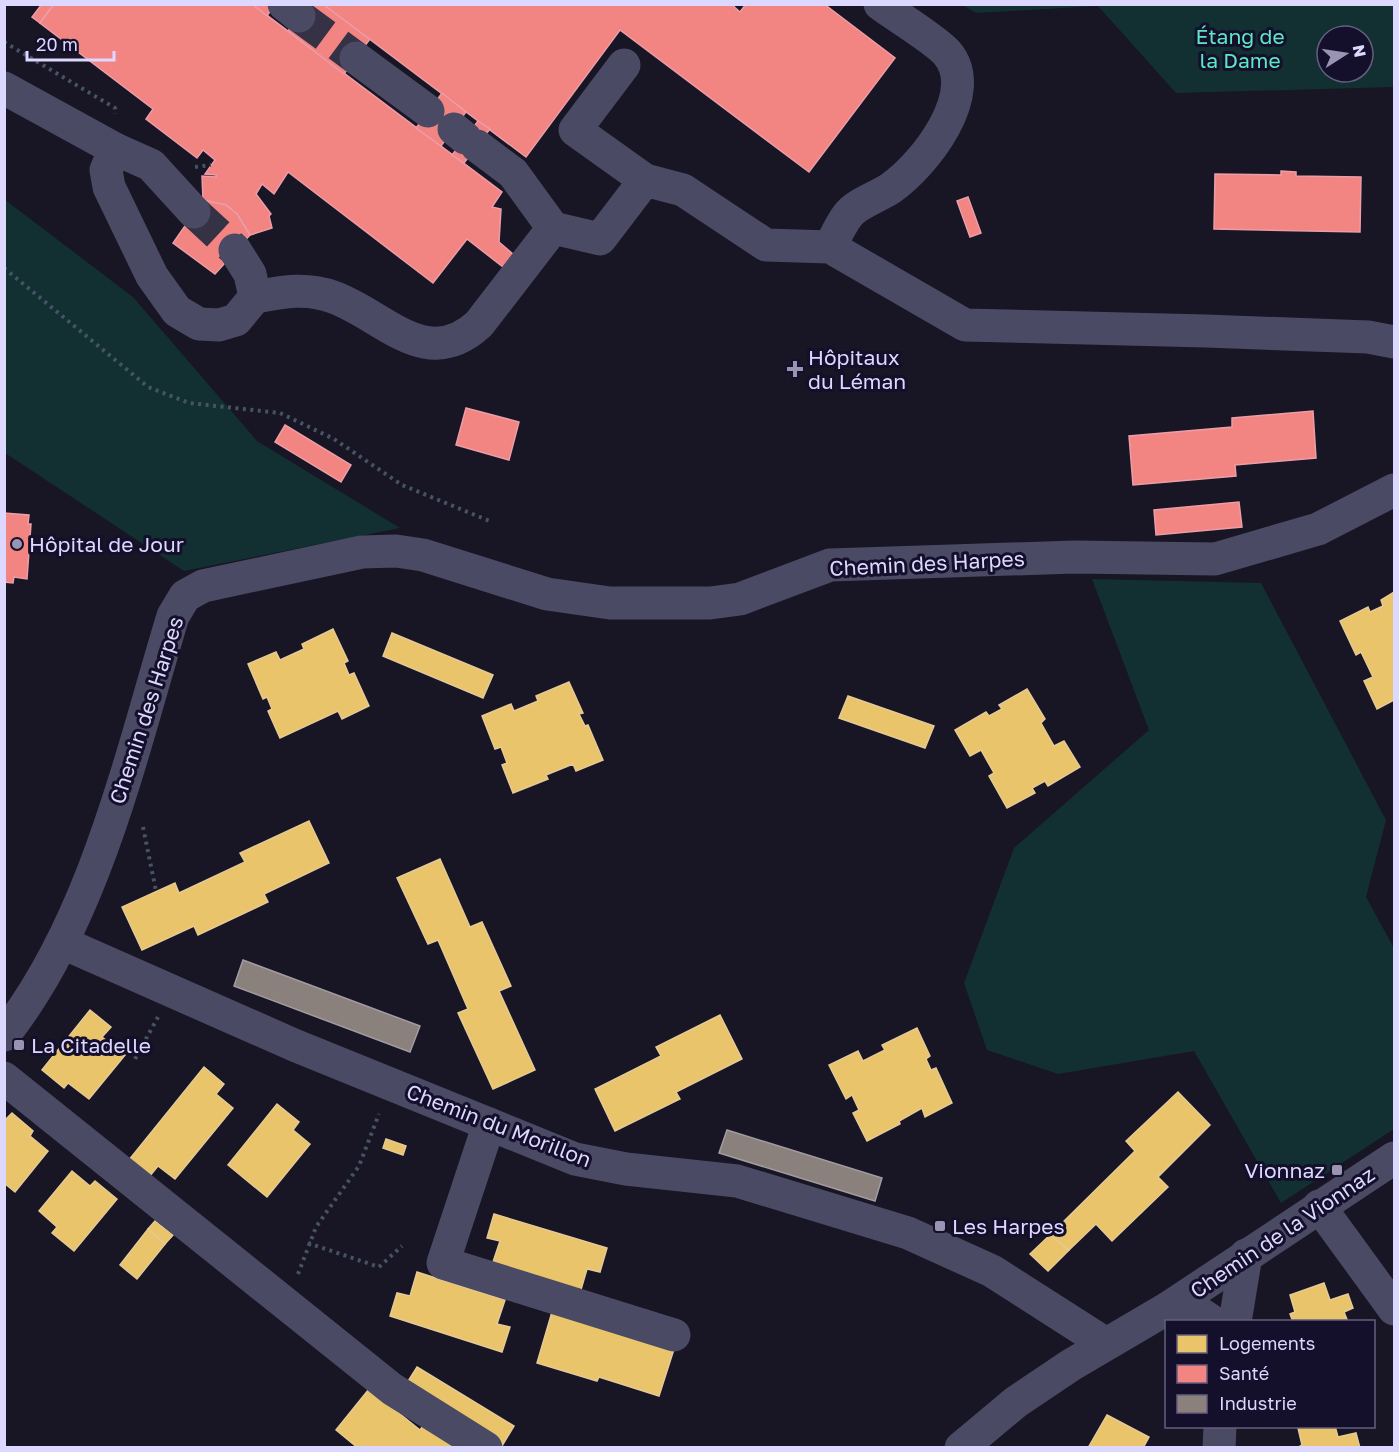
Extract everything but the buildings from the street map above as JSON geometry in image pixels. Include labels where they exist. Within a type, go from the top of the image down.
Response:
[{"type":"street","points":[[830,247],[849,213],[892,188],[917,164],[938,137],[955,104],[957,75],[947,53],[880,4]]},
{"type":"street","points":[[356,58],[513,173],[553,228],[600,238],[645,180]]},
{"type":"street","points":[[624,65],[575,130],[645,180],[683,190],[766,245],[830,247],[964,326],[1206,331],[1368,338],[1395,342]]},
{"type":"street","points":[[4,88],[115,149],[151,165],[194,212]]},
{"type":"street","points":[[115,149],[106,170],[109,187],[152,276],[177,311],[200,324],[219,325],[236,320],[255,297],[287,291],[315,292],[345,302],[417,342],[446,344],[470,333],[479,324],[553,228]]},
{"type":"street","points":[[236,250],[250,274],[255,297]]},
{"type":"street","name":"Chemin des Harpes","points":[[63,943],[115,805],[172,616],[185,596],[203,586],[362,552],[396,551],[423,555],[547,594],[610,603],[710,603],[740,599],[830,565],[1075,557],[1215,559],[1318,529],[1395,490]]},
{"type":"street","points":[[4,1035],[41,982],[63,943]]},
{"type":"street","name":"Chemin du Morillon","points":[[63,943],[294,1045],[575,1159],[626,1169],[737,1181],[898,1229],[980,1264],[1106,1344]]},
{"type":"street","points":[[4,1078],[392,1389],[486,1448]]},
{"type":"street","points":[[489,1124],[443,1263],[674,1335]]},
{"type":"street","name":"Chemin de la Vionnaz","points":[[961,1448],[1038,1387],[1167,1308],[1395,1158]]},
{"type":"street","points":[[1319,1206],[1395,1309]]},
{"type":"street","points":[[1235,1320],[1246,1255]]},
{"type":"street","points":[[1167,1308],[1195,1310],[1210,1320]]},
{"type":"street","points":[[1219,1448],[1220,1428]]},
{"type":"path","points":[[4,268],[148,387],[189,403],[280,413],[334,439],[402,485],[492,522]]},
{"type":"path","points":[[142,823],[156,891]]},
{"type":"path","points":[[135,1059],[172,992]]},
{"type":"path","points":[[294,1311],[297,1276],[308,1243],[325,1212],[359,1166],[389,1082]]},
{"type":"path","points":[[308,1243],[379,1267],[402,1246]]},
{"type":"green space","name":"Étang de la Dame","points":[[963,5],[1394,5],[1394,87],[1176,93],[1098,6],[976,13]]},
{"type":"green space","points":[[4,199],[133,297],[257,441],[400,528],[184,571],[5,453]]},
{"type":"green space","points":[[1092,579],[1261,583],[1386,820],[1366,897],[1394,948],[1394,1129],[1281,1203],[1194,1051],[1058,1074],[987,1050],[964,983],[1014,848],[1149,730]]},
{"type":"tunnel","points":[[299,16],[356,58]]},
{"type":"tunnel","points":[[194,212],[235,250]]},
{"type":"place","name":"Hôpitaux du Léman","points":[[795,369]]},
{"type":"place","name":"Hôpital de Jour","points":[[17,544]]},
{"type":"place","name":"La Citadelle","points":[[19,1045]]},
{"type":"place","name":"Vionnaz","points":[[1337,1170]]},
{"type":"place","name":"Les Harpes","points":[[940,1226]]}]
